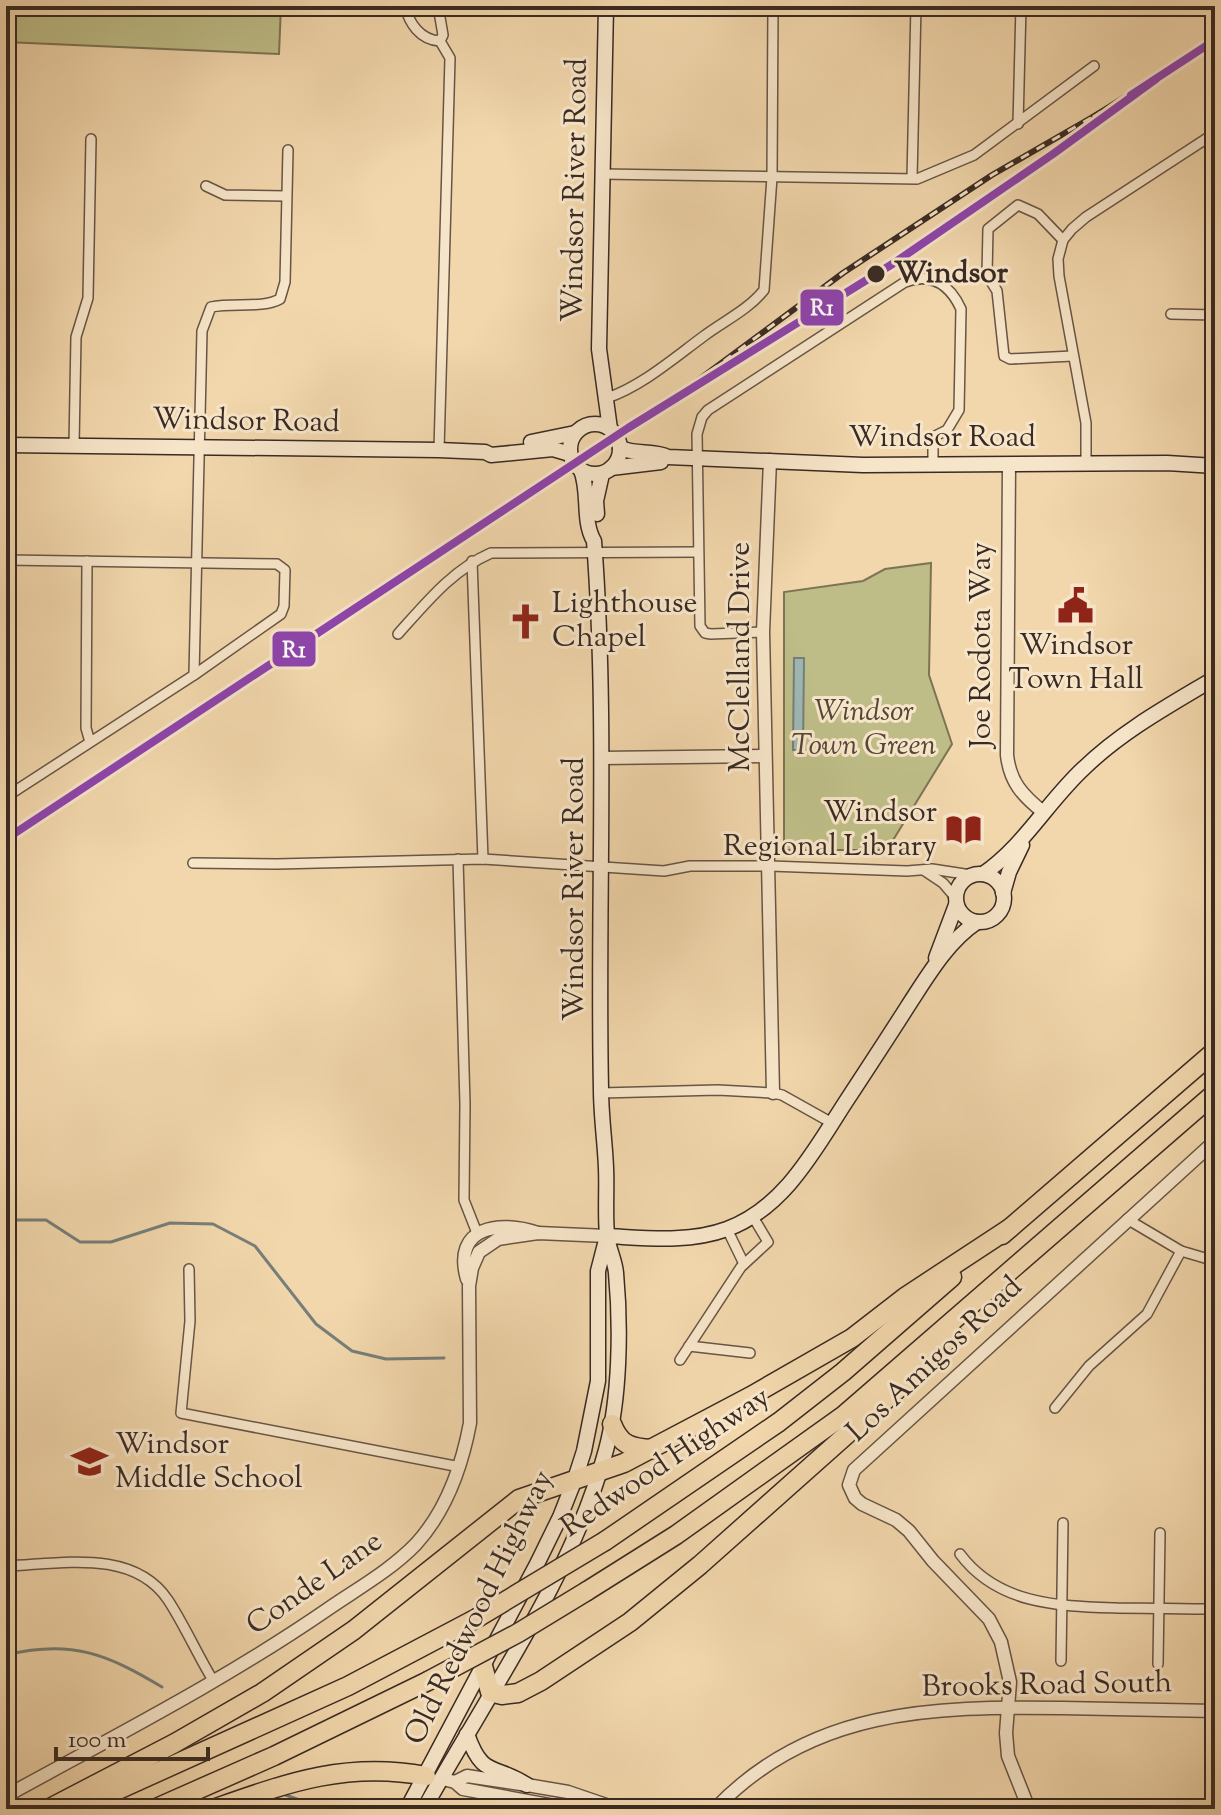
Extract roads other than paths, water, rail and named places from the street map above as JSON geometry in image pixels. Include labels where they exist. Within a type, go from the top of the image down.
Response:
[{"type":"highway","name":"Redwood Highway","points":[[76,1809],[348,1686],[477,1618],[605,1541],[779,1422],[843,1372],[1215,1051]]},
{"type":"highway","name":"Redwood Highway","points":[[154,1809],[274,1756],[428,1681],[518,1633],[676,1535],[844,1415],[1215,1093]]},
{"type":"highway","points":[[48,1809],[175,1743],[262,1693],[354,1630],[519,1499],[652,1449],[751,1396],[852,1338],[905,1297],[1010,1228]]},
{"type":"highway","points":[[483,1666],[490,1692],[502,1695],[518,1693],[630,1622],[688,1575],[917,1372],[1027,1257]]},
{"type":"highway","points":[[612,1424],[624,1444],[652,1449]]},
{"type":"highway","points":[[213,1809],[282,1785],[344,1771],[380,1771],[440,1779]]},
{"type":"main road","name":"Windsor River Road","points":[[606,6],[599,349],[610,429]]},
{"type":"main road","name":"Windsor River Road","points":[[591,424],[598,407],[602,374]]},
{"type":"main road","points":[[591,424],[610,429],[620,448],[618,459],[607,471],[591,474],[581,470],[570,454],[570,442],[575,433],[591,424]]},
{"type":"main road","name":"Windsor Road","points":[[485,452],[491,448],[575,433]]},
{"type":"main road","name":"Windsor Road","points":[[6,445],[439,450],[485,452],[491,455],[553,449],[570,454]]},
{"type":"main road","name":"Windsor Road","points":[[620,448],[668,457],[863,465],[1167,463],[1215,466]]},
{"type":"main road","name":"Windsor Road","points":[[607,471],[662,462],[668,457]]},
{"type":"main road","name":"Windsor River Road","points":[[581,470],[594,546],[602,758],[601,1093],[607,1236]]},
{"type":"main road","name":"Windsor River Road","points":[[594,546],[598,533],[596,501],[607,471]]},
{"type":"main road","points":[[930,973],[960,884],[999,864],[1084,768],[1121,737],[1215,678]]},
{"type":"main road","points":[[1003,893],[1025,836]]},
{"type":"main road","points":[[956,901],[964,917],[977,922],[986,922],[998,914],[1004,901],[996,880],[977,875]]},
{"type":"main road","points":[[607,1236],[692,1237],[727,1229],[753,1217],[797,1175],[930,973],[961,933],[977,922]]},
{"type":"main road","name":"Old Redwood Highway","points":[[424,1809],[566,1557],[600,1471],[612,1424],[618,1360],[616,1271],[607,1236]]},
{"type":"main road","name":"Old Redwood Highway","points":[[407,1809],[440,1779],[483,1666],[555,1528],[575,1479],[598,1381],[598,1271],[607,1236]]},
{"type":"main road","points":[[467,1734],[482,1765],[527,1785]]},
{"type":"street","points":[[405,6],[407,16],[422,36],[440,41],[450,58],[439,450]]},
{"type":"street","points":[[438,6],[443,35],[440,41]]},
{"type":"street","points":[[607,398],[621,393],[686,350],[754,302],[764,290],[772,177],[773,6]]},
{"type":"street","points":[[912,178],[916,6]]},
{"type":"street","points":[[1018,124],[1021,6]]},
{"type":"street","points":[[601,174],[917,179],[974,155],[1094,66]]},
{"type":"street","points":[[1086,465],[1086,423],[1059,276],[1058,259],[1063,240],[1086,217],[1215,133]]},
{"type":"street","points":[[74,445],[76,337],[88,298],[91,139]]},
{"type":"street","points":[[194,675],[202,331],[211,307],[229,303],[271,305],[280,299],[285,282],[288,150]]},
{"type":"street","points":[[206,186],[225,195],[286,196]]},
{"type":"street","points":[[1063,240],[1038,214],[1018,205],[988,229],[987,275],[997,291],[1004,356],[1010,359],[1073,356]]},
{"type":"street","points":[[763,632],[705,633],[700,626],[697,459],[699,425],[708,410],[905,282],[916,278],[935,280],[946,285],[961,309],[959,410],[947,430],[933,437],[933,463]]},
{"type":"street","points":[[1171,314],[1215,315]]},
{"type":"street","name":"McClelland Drive","points":[[770,460],[763,632],[773,1093]]},
{"type":"street","name":"Joe Rodota Way","points":[[1009,464],[1007,755],[1009,770],[1017,788],[1043,812]]},
{"type":"street","points":[[398,634],[446,581],[472,561],[491,553],[594,546],[698,552]]},
{"type":"street","points":[[6,560],[277,564],[285,570],[281,614],[194,675],[6,794]]},
{"type":"street","points":[[87,561],[86,728],[90,742]]},
{"type":"street","points":[[472,561],[483,859]]},
{"type":"street","points":[[602,758],[765,756]]},
{"type":"street","points":[[458,859],[465,1104],[464,1200],[477,1233]]},
{"type":"street","points":[[193,863],[483,859],[664,871],[690,866],[770,866],[922,869],[977,875]]},
{"type":"street","points":[[922,869],[943,883],[956,901]]},
{"type":"street","points":[[601,1093],[718,1090],[773,1093],[832,1123]]},
{"type":"street","name":"Los Amigos Road","points":[[1029,1809],[1008,1756],[1010,1682],[1006,1657],[989,1619],[933,1561],[909,1531],[896,1520],[855,1498],[850,1492],[850,1478],[854,1470],[1215,1141]]},
{"type":"street","points":[[680,1360],[744,1264],[768,1242],[753,1217]]},
{"type":"street","points":[[1127,1219],[1181,1251],[1215,1261]]},
{"type":"street","name":"Conde Lane","points":[[469,1286],[464,1259],[468,1244],[477,1233],[488,1227],[496,1227],[522,1228],[538,1233]]},
{"type":"street","points":[[727,1229],[744,1264]]},
{"type":"street","name":"Conde Lane","points":[[6,1796],[214,1682],[280,1642],[391,1565],[417,1543],[444,1504],[460,1467],[470,1423],[469,1286],[472,1268],[486,1245],[498,1239],[538,1233],[607,1236]]},
{"type":"street","points":[[1055,1408],[1089,1366],[1147,1314],[1181,1251]]},
{"type":"street","points":[[189,1269],[190,1321],[181,1413],[460,1467]]},
{"type":"street","points":[[689,1346],[750,1353]]},
{"type":"street","points":[[1061,1661],[1063,1523]]},
{"type":"street","points":[[1158,1664],[1160,1533]]},
{"type":"street","points":[[960,1554],[978,1574],[1006,1592],[1024,1599],[1062,1606],[1215,1609]]},
{"type":"street","points":[[6,1566],[106,1563],[129,1568],[149,1580],[167,1599],[214,1682]]},
{"type":"street","name":"Brooks Road South","points":[[715,1809],[734,1789],[779,1755],[841,1728],[866,1721],[922,1712],[1007,1707],[1215,1711]]},
{"type":"street","points":[[440,1779],[467,1776],[527,1785],[568,1792],[618,1809]]},
{"type":"street","points":[[440,1779],[463,1789],[571,1809]]},
{"type":"water","points":[[794,658],[804,658],[803,750],[793,750]]},
{"type":"waterway","points":[[6,1220],[46,1220],[80,1242],[111,1242],[170,1223],[213,1224],[255,1246],[316,1324],[352,1351],[386,1359],[444,1358]]},
{"type":"waterway","points":[[6,1655],[29,1650],[69,1649],[106,1658],[162,1687]]},
{"type":"waterway","points":[[283,1794],[324,1809]]},
{"type":"railway","points":[[1093,117],[1215,40]]},
{"type":"railway","points":[[666,404],[843,273],[992,175],[1103,111]]},
{"type":"railway","points":[[916,247],[1082,133]]},
{"type":"place","name":"Windsor","points":[[876,274]]},
{"type":"place","name":"Windsor Town Hall","points":[[1076,605]]},
{"type":"place","name":"Lighthouse Chapel","points":[[526,621]]},
{"type":"place","name":"Windsor Regional Library","points":[[963,830]]},
{"type":"place","name":"Windsor Middle School","points":[[89,1462]]},
{"type":"park label","name":"Windsor Town Green","points":[[864,729]]}]
